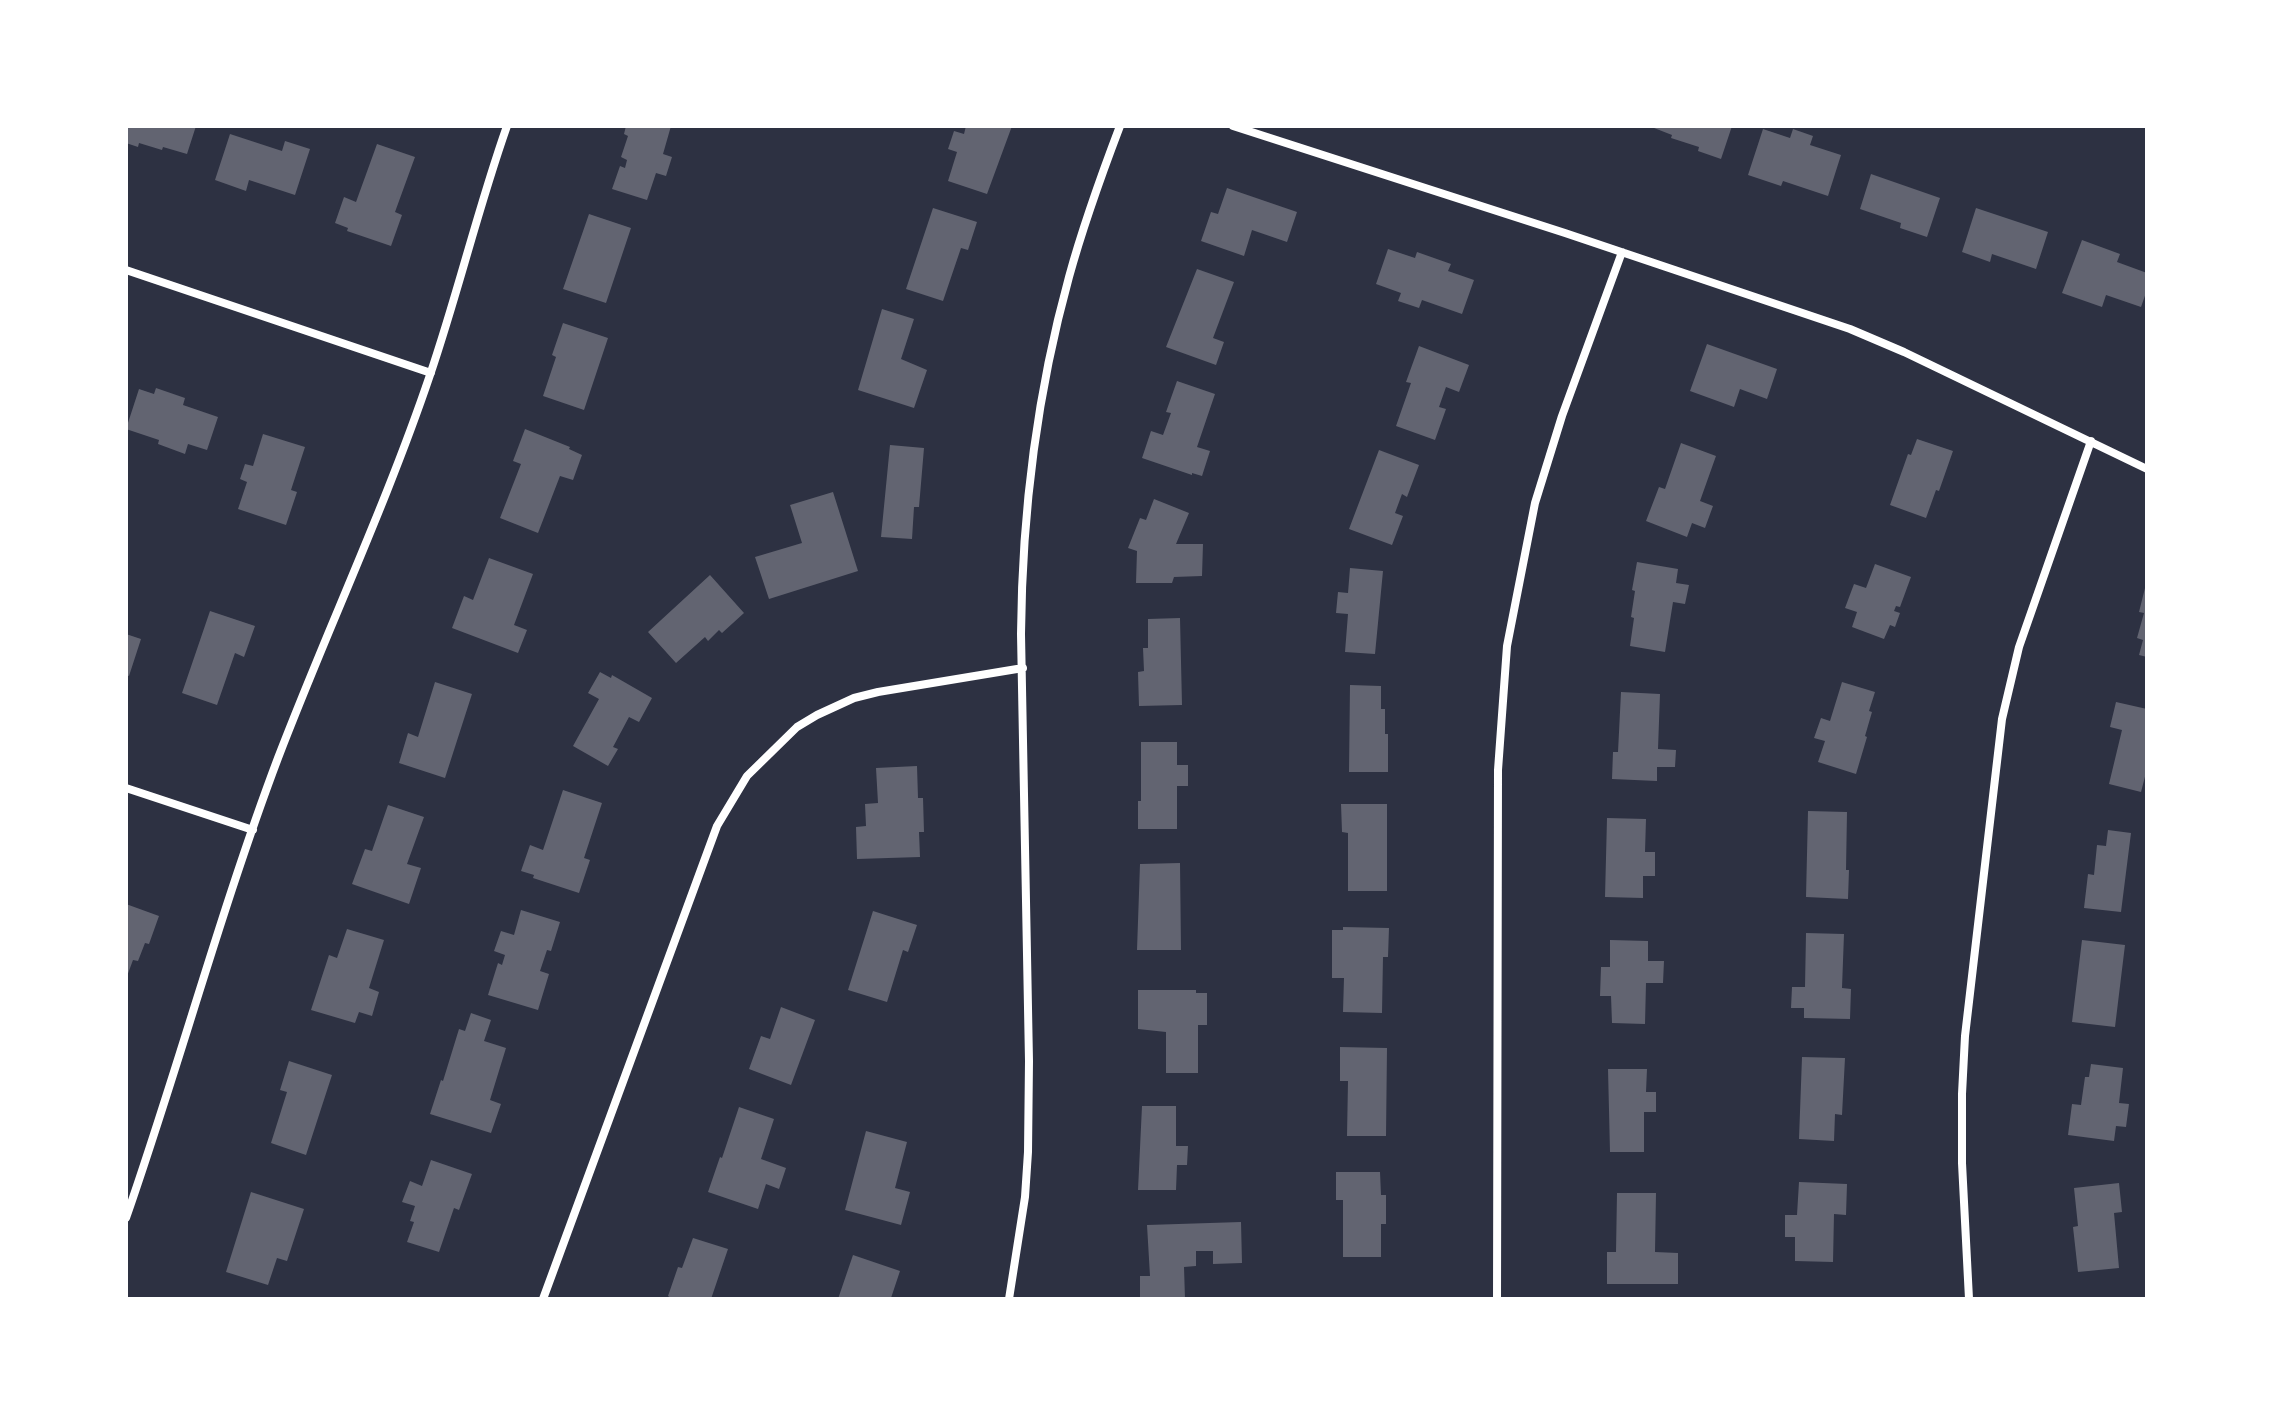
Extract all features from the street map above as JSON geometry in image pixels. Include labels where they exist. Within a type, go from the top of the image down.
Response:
[{"type":"street","points":[[126,1218],[253,830],[285,742],[394,475],[431,373],[485,189],[507,126]]},
{"type":"street","points":[[1009,1299],[1025,1197],[1028,1152],[1022,589],[1028,488],[1052,344],[1068,279],[1098,182],[1120,126]]},
{"type":"street","points":[[1233,126],[1622,252],[1871,337],[2147,469]]},
{"type":"street","points":[[1497,1299],[1498,770],[1507,646],[1526,546],[1545,470],[1622,252]]},
{"type":"street","points":[[126,270],[431,373]]},
{"type":"street","points":[[1969,1299],[1962,1163],[1965,1036],[2002,719],[2019,647],[2091,441]]},
{"type":"street","points":[[543,1299],[717,826],[747,776],[797,727],[843,702],[895,688],[1023,668]]},
{"type":"street","points":[[126,788],[253,830]]},
{"type":"building","points":[[126,126],[196,126],[187,154],[163,147],[162,150],[139,143],[138,147],[126,143]]},
{"type":"building","points":[[626,126],[671,126],[663,154],[672,157],[666,176],[656,173],[647,200],[612,189],[620,166],[625,168],[627,160],[621,157],[628,136],[624,134]]},
{"type":"building","points":[[966,126],[1012,126],[987,194],[948,181],[957,152],[948,149],[954,131],[964,134]]},
{"type":"building","points":[[1649,126],[1732,126],[1721,159]]},
{"type":"building","points":[[1763,129],[1790,138],[1793,129],[1813,136],[1810,145],[1841,155],[1828,196],[1783,181],[1781,186],[1748,175]]},
{"type":"building","points":[[230,134],[282,151],[285,141],[310,149],[295,195],[249,180],[246,191],[215,180]]},
{"type":"building","points":[[377,144],[415,157],[395,212],[402,215],[391,246],[347,231],[348,228],[335,223],[344,197],[356,202]]},
{"type":"building","points":[[1871,174],[1940,198],[1927,237],[1900,228],[1901,223],[1860,209]]},
{"type":"building","points":[[1227,188],[1297,212],[1287,242],[1252,230],[1244,256],[1201,241],[1211,212],[1218,214]]},
{"type":"building","points":[[933,208],[977,222],[968,250],[961,248],[943,301],[906,289]]},
{"type":"building","points":[[1976,208],[2048,232],[2036,269],[1992,254],[1990,262],[1962,252]]},
{"type":"building","points":[[589,214],[631,228],[606,303],[563,289]]},
{"type":"building","points":[[2082,240],[2120,254],[2117,262],[2147,273],[2147,290],[2141,307],[2106,295],[2102,307],[2062,293]]},
{"type":"building","points":[[1388,249],[1415,258],[1417,252],[1451,264],[1448,271],[1474,280],[1462,314],[1422,300],[1419,308],[1398,301],[1401,293],[1376,284]]},
{"type":"building","points":[[1197,269],[1234,282],[1213,338],[1224,342],[1216,365],[1166,347]]},
{"type":"building","points":[[882,309],[914,319],[901,359],[927,370],[914,408],[858,390]]},
{"type":"building","points":[[563,323],[608,338],[584,410],[543,396]]},
{"type":"building","points":[[1707,344],[1777,369],[1767,399],[1740,389],[1734,407],[1690,391]]},
{"type":"building","points":[[1419,346],[1469,365],[1459,392],[1446,387],[1439,407],[1446,409],[1435,440],[1396,426],[1411,383],[1406,382]]},
{"type":"building","points":[[1177,381],[1215,394],[1197,447],[1210,451],[1202,476],[1142,458],[1151,431],[1163,435],[1171,413],[1166,412]]},
{"type":"building","points":[[156,388],[185,398],[183,405],[218,417],[207,450],[188,444],[185,454],[158,444],[159,440],[126,429],[139,389],[154,394]]},
{"type":"building","points":[[525,429],[582,455],[573,480],[560,476],[538,533],[500,518],[521,464],[513,461]]},
{"type":"building","points":[[263,434],[305,447],[291,490],[297,492],[286,525],[238,509],[247,482],[240,479],[245,464],[253,466]]},
{"type":"building","points":[[1917,439],[1953,451],[1926,518],[1890,505],[1908,454],[1911,455]]},
{"type":"building","points":[[1681,443],[1716,456],[1700,501],[1713,506],[1705,528],[1692,523],[1687,537],[1646,521],[1659,487],[1665,489]]},
{"type":"building","points":[[890,445],[924,448],[919,507],[914,507],[912,539],[881,537]]},
{"type":"building","points":[[1379,450],[1419,465],[1407,497],[1402,494],[1395,513],[1403,516],[1392,545],[1349,529]]},
{"type":"building","points":[[833,492],[858,571],[769,599],[755,557],[802,543],[790,505]]},
{"type":"building","points":[[1154,499],[1189,513],[1176,544],[1203,544],[1202,576],[1174,577],[1172,583],[1136,583],[1137,551],[1128,548],[1140,518],[1146,520]]},
{"type":"building","points":[[489,558],[533,574],[514,625],[527,630],[518,653],[452,628],[464,596],[473,600]]},
{"type":"building","points":[[1637,562],[1678,569],[1676,583],[1689,585],[1685,604],[1673,602],[1665,652],[1630,646],[1635,591],[1632,590]]},
{"type":"building","points":[[1875,564],[1911,577],[1900,607],[1896,606],[1894,611],[1900,613],[1895,627],[1890,625],[1884,639],[1852,627],[1857,612],[1845,608],[1854,584],[1866,588]]},
{"type":"building","points":[[1350,568],[1383,571],[1375,654],[1345,652],[1348,614],[1336,613],[1338,592],[1348,593]]},
{"type":"building","points":[[710,575],[744,613],[722,633],[719,630],[708,641],[705,637],[676,663],[648,632]]},
{"type":"building","points":[[2146,584],[2147,657],[2139,655],[2143,640],[2137,638],[2144,613],[2139,612]]},
{"type":"building","points":[[210,611],[255,626],[244,657],[235,653],[217,705],[182,693]]},
{"type":"building","points":[[1180,618],[1182,705],[1139,706],[1138,672],[1144,671],[1143,648],[1148,648],[1148,619]]},
{"type":"building","points":[[126,634],[141,639],[129,676],[126,675]]},
{"type":"building","points":[[600,672],[611,678],[612,675],[652,698],[639,722],[629,717],[613,747],[618,749],[608,766],[573,746],[599,699],[588,693]]},
{"type":"building","points":[[435,682],[472,694],[445,778],[399,763],[408,733],[418,737]]},
{"type":"building","points":[[1842,682],[1875,692],[1856,774],[1818,762],[1825,741],[1814,738],[1821,718],[1830,721]]},
{"type":"building","points":[[1350,685],[1381,686],[1381,709],[1385,709],[1385,734],[1388,734],[1388,772],[1349,772]]},
{"type":"building","points":[[1621,692],[1660,694],[1658,749],[1676,750],[1675,767],[1657,767],[1657,781],[1612,779],[1613,752],[1618,752]]},
{"type":"building","points":[[2116,702],[2147,709],[2147,769],[2141,792],[2109,784],[2122,730],[2110,727]]},
{"type":"building","points":[[1141,742],[1177,742],[1177,765],[1188,765],[1188,786],[1177,786],[1177,829],[1138,829]]},
{"type":"building","points":[[917,766],[918,798],[923,798],[924,832],[919,832],[920,857],[857,859],[856,827],[866,826],[865,804],[878,803],[876,768]]},
{"type":"building","points":[[563,790],[602,803],[584,858],[590,860],[579,893],[521,871],[530,845],[543,850]]},
{"type":"building","points":[[1341,804],[1387,804],[1387,891],[1348,891],[1348,833],[1342,832]]},
{"type":"building","points":[[388,805],[424,817],[407,864],[421,868],[409,904],[352,884],[365,849],[372,851]]},
{"type":"building","points":[[1808,811],[1847,812],[1848,899],[1806,897]]},
{"type":"building","points":[[1607,818],[1646,819],[1645,852],[1655,852],[1655,876],[1643,876],[1643,898],[1605,897]]},
{"type":"building","points":[[2108,830],[2131,833],[2121,912],[2084,908],[2088,874],[2094,875],[2097,845],[2106,846]]},
{"type":"building","points":[[1180,863],[1181,950],[1137,950],[1140,864]]},
{"type":"building","points":[[126,904],[159,916],[149,944],[145,943],[138,961],[133,960],[126,979]]},
{"type":"building","points":[[521,910],[560,922],[551,951],[547,950],[540,971],[549,974],[538,1010],[488,995],[498,963],[502,965],[505,955],[494,951],[501,931],[514,935]]},
{"type":"building","points":[[873,911],[917,925],[908,952],[903,950],[887,1002],[848,990]]},
{"type":"building","points":[[1343,927],[1389,928],[1388,957],[1383,957],[1382,1013],[1343,1012],[1344,978],[1332,978],[1332,930],[1343,930]]},
{"type":"building","points":[[347,929],[384,940],[369,988],[379,992],[372,1016],[359,1012],[355,1023],[311,1010],[329,955],[337,958]]},
{"type":"building","points":[[1806,933],[1844,934],[1842,988],[1851,989],[1850,1019],[1804,1018],[1804,1008],[1791,1008],[1792,987],[1805,987]]},
{"type":"building","points":[[1610,940],[1648,941],[1648,961],[1664,961],[1663,983],[1646,983],[1645,1024],[1612,1023],[1611,996],[1600,996],[1601,967],[1610,967]]},
{"type":"building","points":[[2082,940],[2125,945],[2115,1027],[2072,1022]]},
{"type":"building","points":[[1138,990],[1196,990],[1196,993],[1207,993],[1207,1025],[1198,1025],[1198,1073],[1166,1073],[1166,1032],[1138,1029]]},
{"type":"building","points":[[781,1007],[815,1020],[791,1085],[749,1069],[761,1036],[770,1039]]},
{"type":"building","points":[[471,1013],[491,1020],[484,1041],[506,1048],[490,1100],[501,1104],[491,1133],[430,1114],[459,1029],[465,1031]]},
{"type":"building","points":[[1340,1047],[1387,1048],[1386,1136],[1347,1136],[1348,1081],[1340,1081]]},
{"type":"building","points":[[1802,1057],[1845,1058],[1842,1115],[1835,1114],[1834,1141],[1799,1139]]},
{"type":"building","points":[[289,1061],[332,1075],[306,1155],[271,1143],[287,1092],[280,1090]]},
{"type":"building","points":[[2091,1064],[2123,1068],[2119,1103],[2129,1104],[2126,1127],[2116,1126],[2114,1141],[2068,1135],[2072,1104],[2081,1105],[2085,1077],[2089,1077]]},
{"type":"building","points":[[1608,1069],[1647,1069],[1646,1092],[1656,1092],[1656,1112],[1644,1112],[1644,1152],[1610,1152]]},
{"type":"building","points":[[1142,1106],[1176,1106],[1176,1146],[1188,1146],[1187,1165],[1177,1165],[1176,1190],[1138,1190]]},
{"type":"building","points":[[739,1107],[774,1119],[761,1159],[786,1168],[779,1189],[766,1184],[758,1209],[708,1192]]},
{"type":"building","points":[[866,1131],[907,1142],[895,1188],[910,1192],[901,1225],[845,1210]]},
{"type":"building","points":[[431,1160],[472,1174],[459,1210],[454,1208],[439,1252],[407,1242],[414,1222],[410,1221],[415,1206],[402,1202],[410,1181],[422,1186]]},
{"type":"building","points":[[1336,1172],[1380,1172],[1381,1195],[1386,1195],[1386,1224],[1381,1224],[1381,1257],[1343,1257],[1343,1200],[1336,1200]]},
{"type":"building","points":[[1799,1182],[1847,1184],[1846,1215],[1834,1214],[1833,1262],[1795,1261],[1795,1237],[1785,1237],[1785,1215],[1797,1215]]},
{"type":"building","points":[[2119,1183],[2122,1212],[2114,1213],[2119,1268],[2078,1272],[2073,1227],[2078,1226],[2074,1188]]},
{"type":"building","points":[[251,1192],[304,1209],[287,1261],[277,1258],[268,1285],[226,1272]]},
{"type":"building","points":[[1617,1193],[1656,1193],[1655,1252],[1678,1253],[1678,1284],[1607,1284],[1607,1252],[1616,1252]]},
{"type":"building","points":[[1241,1222],[1242,1263],[1213,1264],[1213,1251],[1196,1251],[1196,1266],[1184,1267],[1185,1299],[1140,1299],[1140,1276],[1150,1276],[1147,1225]]},
{"type":"building","points":[[693,1238],[728,1249],[711,1299],[672,1299],[668,1296]]},
{"type":"building","points":[[853,1255],[900,1271],[891,1298],[838,1299]]}]
